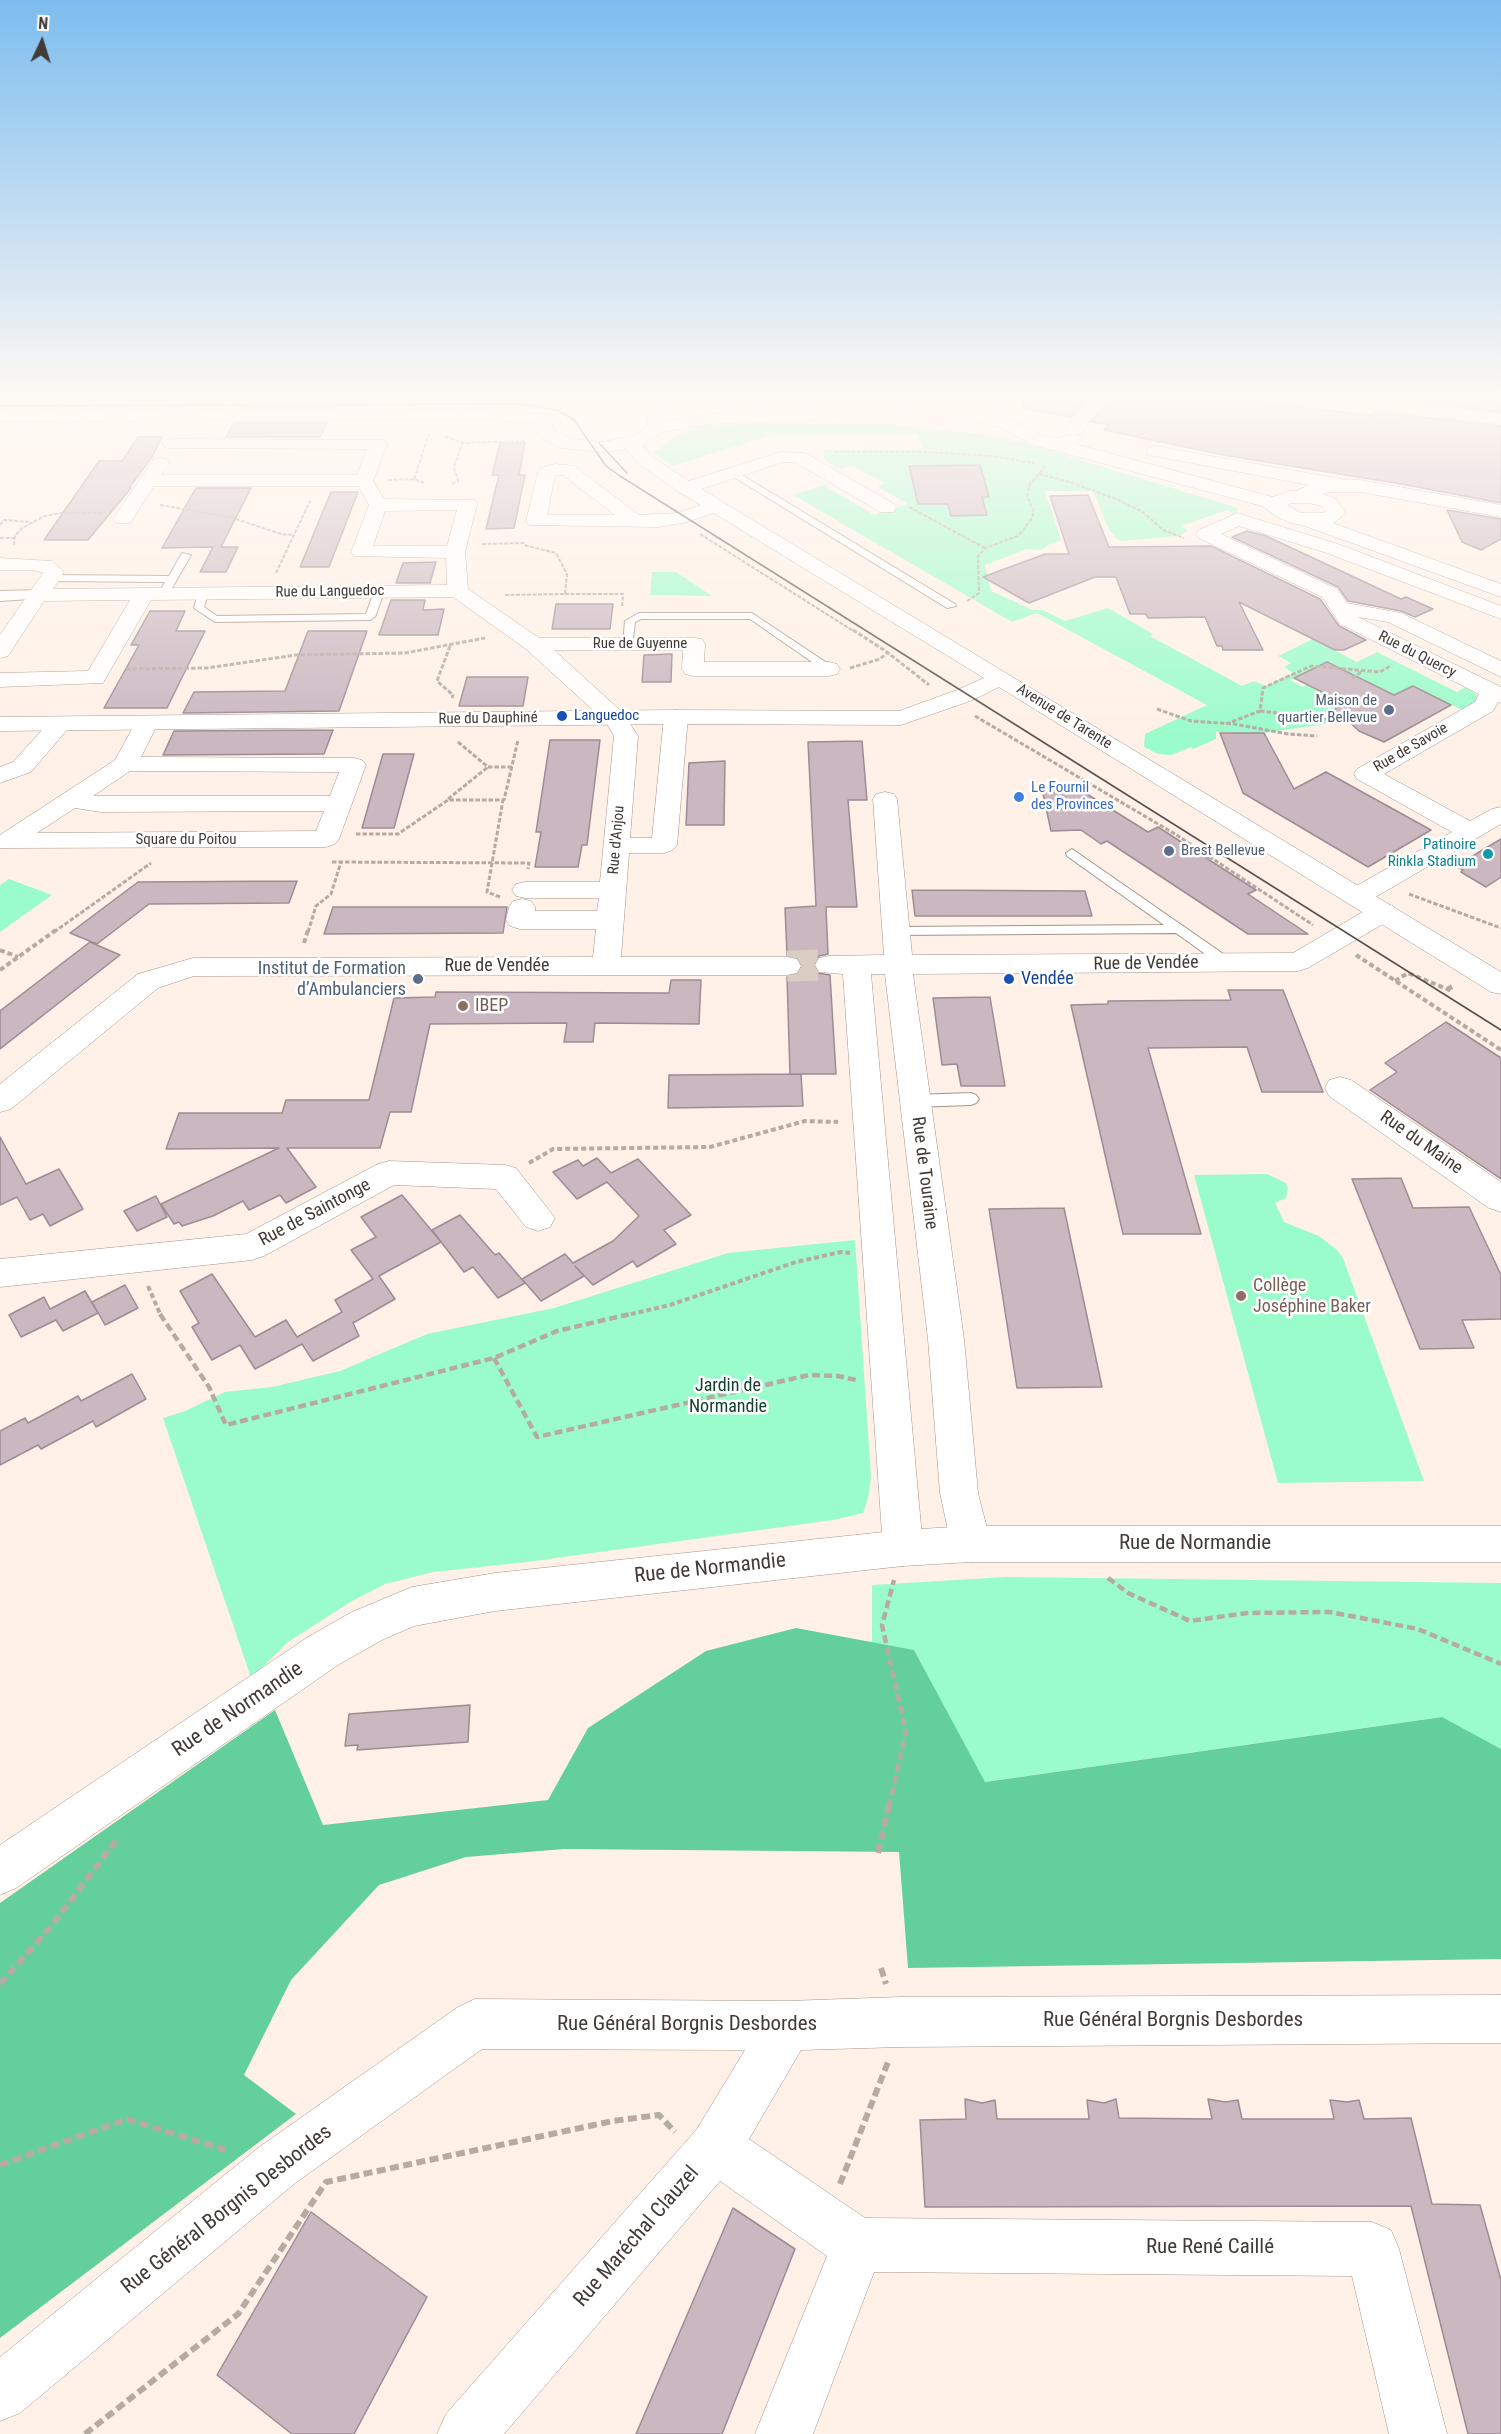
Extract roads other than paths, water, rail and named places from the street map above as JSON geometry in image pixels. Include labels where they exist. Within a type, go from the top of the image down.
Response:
[{"type":"street","points":[[376,511],[361,552],[456,548]]},
{"type":"street","points":[[466,511],[456,548],[466,596],[534,644],[615,718]]},
{"type":"street","points":[[538,511],[536,521],[675,519],[702,511]]},
{"type":"street","points":[[621,511],[634,521]]},
{"type":"street","name":"Avenue de Tarente","points":[[724,511],[1501,985]]},
{"type":"street","points":[[1285,511],[1284,513],[1501,591]]},
{"type":"street","points":[[1307,520],[1326,519],[1333,511]]},
{"type":"street","points":[[1338,511],[1501,579]]},
{"type":"street","name":"Rue du Quercy","points":[[1498,691],[1347,620],[1330,593],[1206,534],[1237,519],[1331,548],[1501,613]]},
{"type":"street","points":[[0,564],[45,579],[0,651]]},
{"type":"street","name":"Rue du Languedoc","points":[[0,596],[45,579],[203,594],[379,592],[466,596]]},
{"type":"street","points":[[0,680],[95,678],[160,589]]},
{"type":"street","name":"Rue du Quercy","points":[[1339,608],[1394,617],[1501,670]]},
{"type":"street","name":"Rue de Guyenne","points":[[534,644],[694,644],[693,669],[829,669]]},
{"type":"street","name":"Rue du Dauphiné","points":[[0,724],[676,717],[901,718],[972,692],[1001,678]]},
{"type":"street","name":"Rue de Savoie","points":[[1471,832],[1366,774],[1485,706],[1498,691]]},
{"type":"street","points":[[616,846],[664,844],[676,717]]},
{"type":"street","name":"Rue d'Anjou","points":[[606,966],[626,736],[615,718]]},
{"type":"street","name":"Square du Poitou","points":[[4,844],[125,764],[146,723]]},
{"type":"street","points":[[0,776],[22,767],[60,724]]},
{"type":"street","points":[[125,764],[354,765],[339,804]]},
{"type":"street","name":"Rue de Touraine","points":[[885,799],[899,964],[946,1339],[958,1493],[971,1544]]},
{"type":"street","name":"Square du Poitou","points":[[4,844],[326,839],[339,833],[339,804],[101,804],[70,800]]},
{"type":"street","points":[[1358,896],[1501,814]]},
{"type":"street","points":[[610,920],[520,920],[523,898],[612,890]]},
{"type":"street","name":"Rue de Vendée","points":[[903,1548],[869,1123],[843,965],[1298,962],[1383,912]]},
{"type":"street","name":"Rue de Vendée","points":[[0,1101],[148,981],[193,967],[787,966]]},
{"type":"street","name":"Rue du Maine","points":[[1340,1088],[1501,1199]]},
{"type":"street","name":"Rue de Saintonge","points":[[0,1273],[252,1247],[390,1173],[505,1177],[538,1218]]},
{"type":"street","name":"Rue de Normandie","points":[[0,1872],[323,1651],[367,1626],[412,1607],[495,1592],[903,1548],[971,1544],[1501,1544]]},
{"type":"street","name":"Rue Général Borgnis Desbordes","points":[[0,2393],[276,2166],[475,2024],[788,2026],[900,2022],[1501,2019]]},
{"type":"street","name":"Rue Maréchal Clauzel","points":[[466,2434],[709,2154],[788,2026]]},
{"type":"street","points":[[709,2154],[842,2233],[784,2434]]},
{"type":"street","name":"Rue René Caillé","points":[[842,2233],[1372,2249],[1418,2434]]},
{"type":"lane","points":[[795,511],[951,606]]},
{"type":"lane","points":[[45,579],[160,589],[186,555]]},
{"type":"lane","points":[[203,594],[199,608],[215,619],[370,617],[379,592]]},
{"type":"lane","points":[[628,644],[630,621],[639,616],[752,616],[829,669]]},
{"type":"lane","points":[[1072,853],[1227,963]]},
{"type":"lane","points":[[896,931],[1179,928]]},
{"type":"lane","points":[[915,1101],[970,1100]]},
{"type":"tunnel","points":[[787,966],[829,965]]},
{"type":"tram line","points":[[675,511],[1501,1030]]},
{"type":"place","name":"Maison de quartier Bellevue","points":[[1389,710]]},
{"type":"place","name":"Languedoc","points":[[562,716]]},
{"type":"place","name":"Le Fournil des Provinces","points":[[1019,797]]},
{"type":"place","name":"Brest Bellevue","points":[[1169,851]]},
{"type":"place","name":"Patinoire Rinkla Stadium","points":[[1488,854]]},
{"type":"place","name":"Institut de Formation d’Ambulanciers","points":[[418,979]]},
{"type":"place","name":"Vendée","points":[[1009,979]]},
{"type":"place","name":"IBEP","points":[[463,1006]]},
{"type":"place","name":"Collège Joséphine Baker","points":[[1241,1296]]},
{"type":"park label","name":"Jardin de Normandie","points":[[728,1396]]}]
